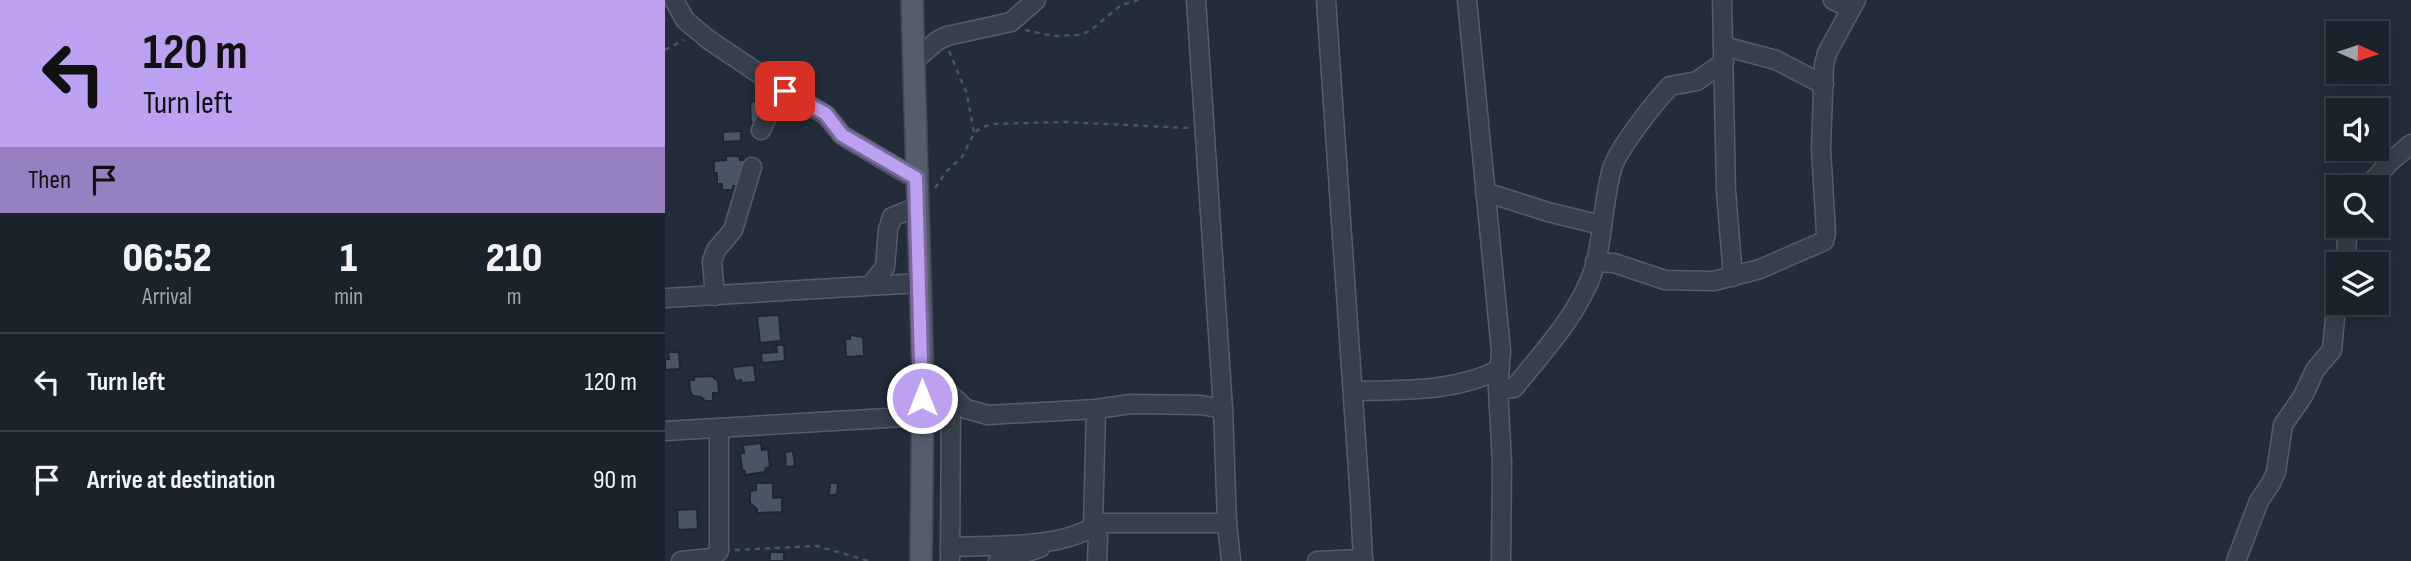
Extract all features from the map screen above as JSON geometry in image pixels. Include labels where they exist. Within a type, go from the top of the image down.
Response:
[{"type":"main road","points":[[912,0],[923,381],[921,561]]},
{"type":"street","points":[[674,0],[685,20],[700,33],[785,91],[826,114],[842,135],[916,178]]},
{"type":"street","points":[[914,61],[942,38],[1006,24],[1036,0]]},
{"type":"street","points":[[1196,0],[1231,561]]},
{"type":"street","points":[[1317,561],[1363,560],[1326,0]]},
{"type":"street","points":[[1467,0],[1501,351],[1498,389],[1502,463],[1501,561]]},
{"type":"street","points":[[1722,0],[1726,191],[1733,277]]},
{"type":"street","points":[[1595,262],[1614,263],[1665,280],[1714,281],[1761,269],[1819,244],[1826,237],[1821,148],[1824,65],[1827,53],[1853,4],[1833,0]]},
{"type":"street","points":[[1724,54],[1776,60],[1824,85]]},
{"type":"street","points":[[1498,389],[1514,388],[1557,335],[1579,299],[1595,262],[1612,166],[1623,146],[1669,86],[1697,81],[1724,54]]},
{"type":"street","points":[[761,130],[785,91]]},
{"type":"street","points":[[2378,175],[2411,144]]},
{"type":"street","points":[[715,296],[712,261],[716,250],[733,230],[752,167]]},
{"type":"street","points":[[1485,192],[1601,225]]},
{"type":"street","points":[[871,285],[885,267],[888,230],[892,217],[917,210]]},
{"type":"street","points":[[665,298],[919,283]]},
{"type":"street","points":[[2236,561],[2259,501],[2276,472],[2283,425],[2303,396],[2315,370],[2332,350],[2335,315]]},
{"type":"street","points":[[1353,391],[1438,387],[1482,377],[1500,369]]},
{"type":"street","points":[[923,381],[951,395],[966,409],[988,415],[1096,409],[1132,404],[1202,405],[1223,409]]},
{"type":"street","points":[[951,395],[950,554],[1072,538],[1093,525],[1227,523]]},
{"type":"street","points":[[1096,409],[1093,525],[1098,541],[1097,561]]},
{"type":"street","points":[[665,431],[921,416]]},
{"type":"street","points":[[681,561],[717,556],[719,428]]},
{"type":"street","points":[[998,561],[1056,541]]},
{"type":"path","points":[[1026,31],[1053,36],[1078,35],[1090,31],[1121,5],[1140,0]]},
{"type":"path","points":[[665,50],[700,33]]},
{"type":"path","points":[[942,38],[967,94],[974,133]]},
{"type":"path","points":[[917,210],[946,172],[963,157],[974,133],[982,127],[994,124],[1053,123],[1205,129]]},
{"type":"path","points":[[717,556],[817,546],[869,561]]},
{"type":"building","points":[[758,101],[760,123],[751,123],[750,102]]},
{"type":"building","points":[[741,131],[741,141],[723,142],[723,132]]},
{"type":"building","points":[[726,156],[746,160],[742,186],[733,186],[733,190],[722,190],[722,184],[717,184],[717,173],[714,173],[714,161],[726,160]]},
{"type":"building","points":[[779,315],[781,341],[760,343],[757,316]]},
{"type":"building","points":[[850,335],[863,337],[864,356],[846,357],[845,339],[850,339]]},
{"type":"building","points":[[776,345],[784,345],[785,361],[762,363],[761,353],[777,352]]},
{"type":"building","points":[[668,352],[679,352],[680,369],[665,370],[665,359],[669,359]]},
{"type":"building","points":[[754,365],[756,382],[736,381],[732,367]]},
{"type":"building","points":[[712,376],[718,381],[719,393],[713,393],[713,401],[693,396],[689,380]]},
{"type":"building","points":[[761,443],[762,450],[768,449],[770,467],[766,468],[765,472],[745,475],[740,453],[744,453],[743,445]]},
{"type":"building","points":[[793,451],[795,466],[786,467],[785,452]]},
{"type":"building","points":[[756,483],[773,483],[773,498],[782,497],[782,512],[757,513],[757,509],[750,503],[750,491],[756,490]]},
{"type":"building","points":[[830,483],[838,483],[837,495],[829,495]]},
{"type":"building","points":[[697,509],[698,529],[678,530],[677,510]]},
{"type":"building","points":[[770,552],[784,552],[784,561],[770,561]]},
{"type":"route","points":[[785,91],[826,114],[842,135],[916,178],[922,398]]}]
